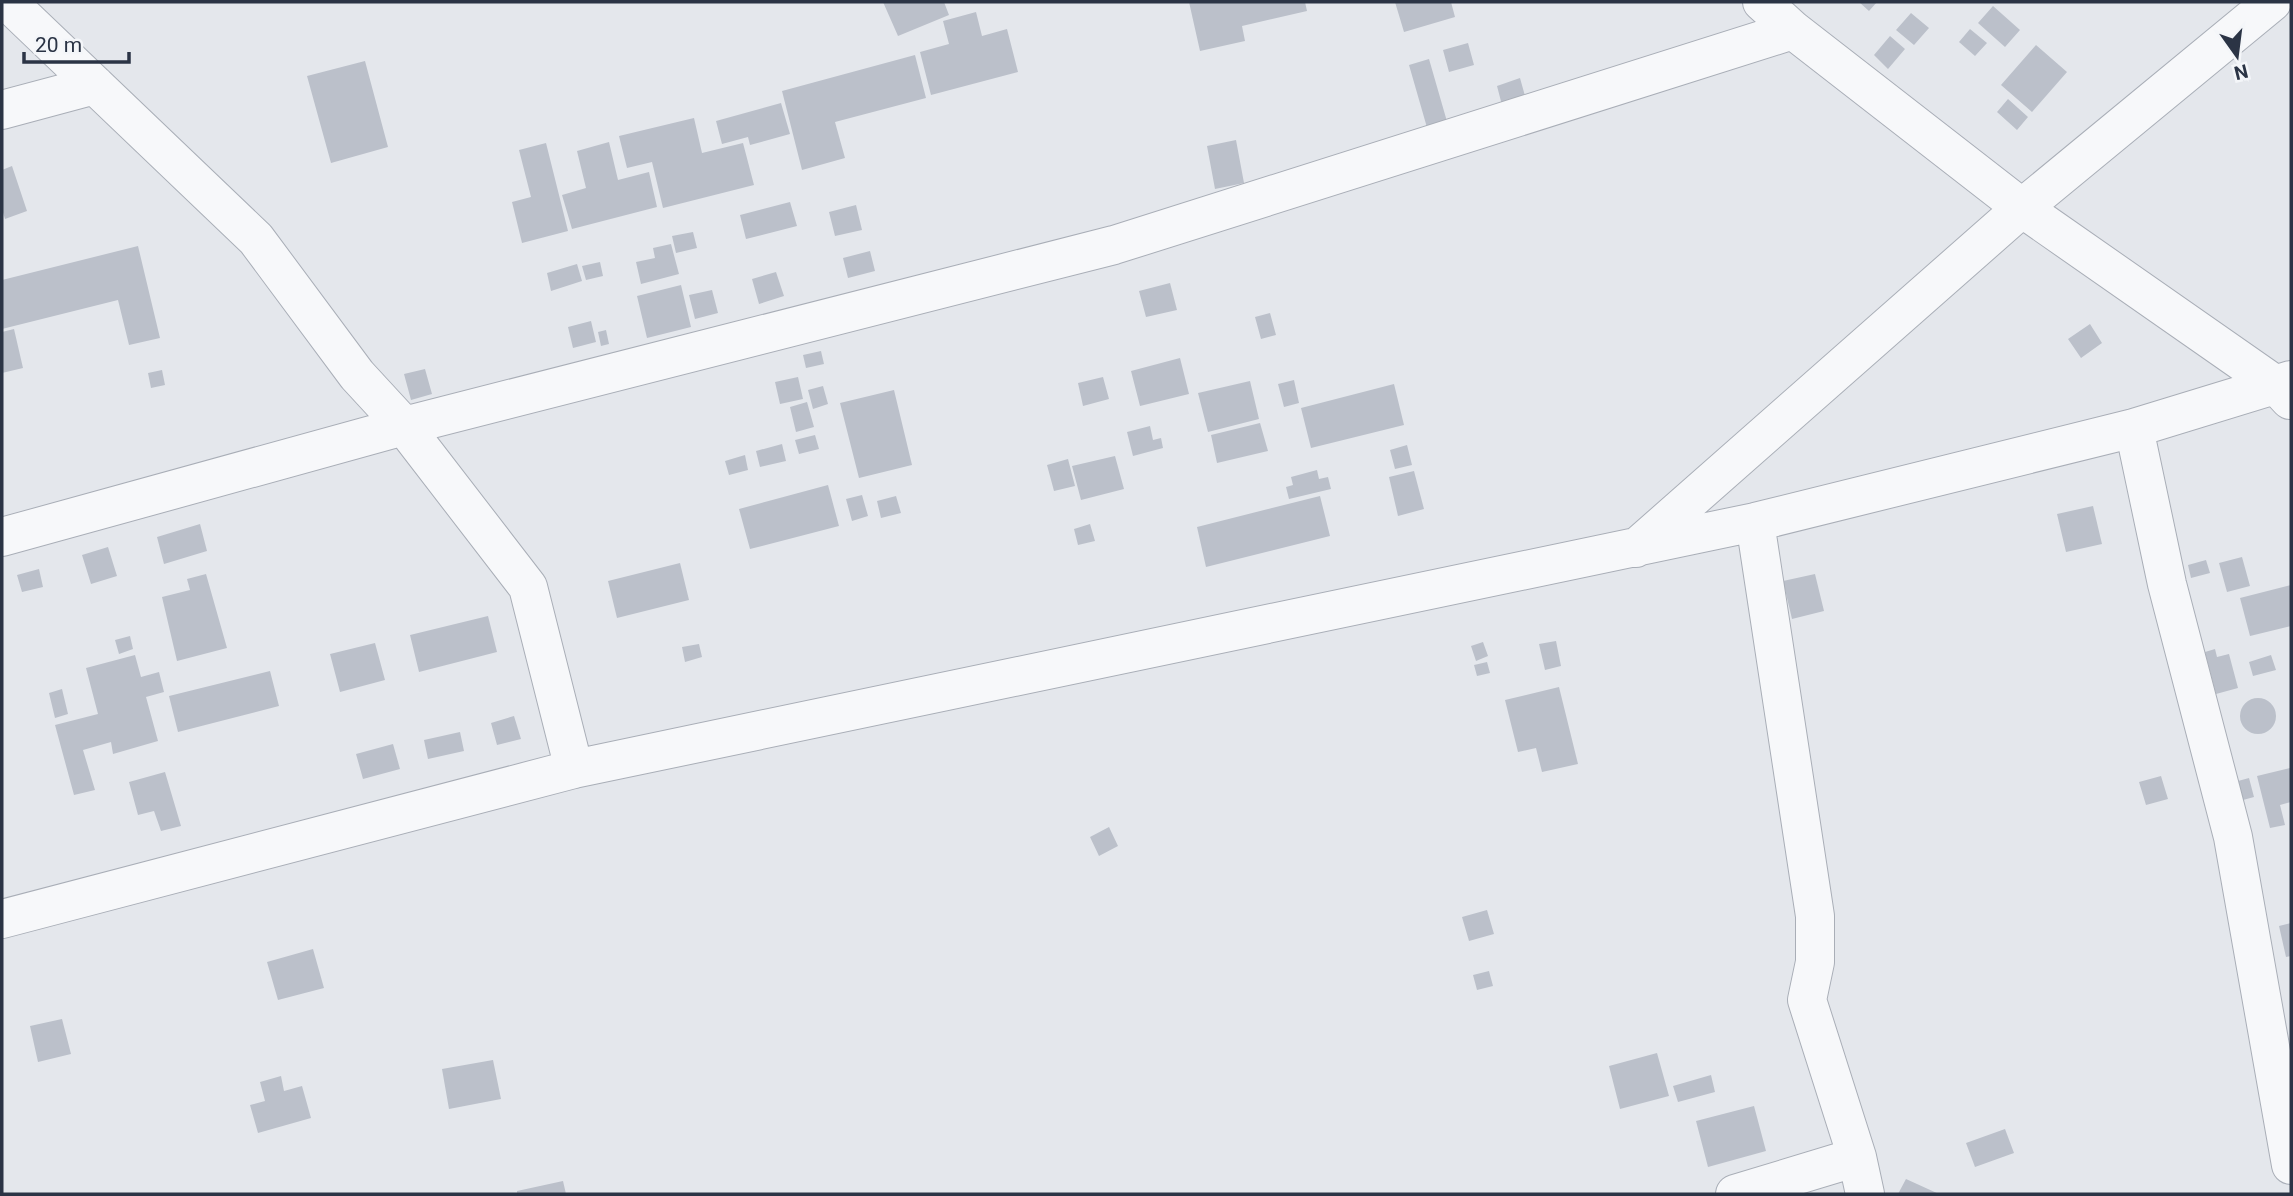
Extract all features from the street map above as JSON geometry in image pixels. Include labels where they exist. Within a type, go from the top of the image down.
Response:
[{"type":"street","points":[[8,2],[256,239],[357,374],[404,426],[528,587],[574,769]]},
{"type":"street","points":[[1762,2],[1793,30],[2022,208],[2286,389]]},
{"type":"street","points":[[1634,549],[2022,208],[2272,2]]},
{"type":"street","points":[[2,537],[404,426],[1114,245],[1793,30]]},
{"type":"street","points":[[2,110],[95,85]]},
{"type":"street","points":[[2,919],[574,769],[1755,523],[2286,389]]},
{"type":"street","points":[[2134,428],[2167,584],[2233,837],[2291,1165]]},
{"type":"street","points":[[1755,523],[1815,916],[1815,962],[1807,1000],[1857,1157],[1865,1194]]},
{"type":"street","points":[[1735,1194],[1857,1157]]},
{"type":"building","points":[[883,2],[944,2],[949,15],[898,36]]},
{"type":"building","points":[[1189,2],[1305,2],[1307,11],[1242,26],[1245,41],[1200,51]]},
{"type":"building","points":[[1395,2],[1451,2],[1455,17],[1404,32]]},
{"type":"building","points":[[1859,2],[1877,2],[1869,11]]},
{"type":"building","points":[[1993,6],[2020,30],[2005,47],[1978,23]]},
{"type":"building","points":[[976,12],[982,36],[1007,29],[1018,72],[931,95],[920,52],[949,44],[943,21]]},
{"type":"building","points":[[1911,13],[1929,28],[1914,45],[1896,30]]},
{"type":"building","points":[[1970,29],[1987,43],[1975,56],[1959,42]]},
{"type":"building","points":[[1890,36],[1905,49],[1888,69],[1874,55]]},
{"type":"building","points":[[1468,43],[1474,65],[1449,72],[1443,50]]},
{"type":"building","points":[[2036,45],[2067,72],[2032,112],[2001,85]]},
{"type":"building","points":[[915,55],[926,98],[835,122],[845,158],[802,170],[782,91]]},
{"type":"building","points":[[1429,59],[1448,125],[1428,131],[1409,65]]},
{"type":"building","points":[[365,61],[388,147],[331,163],[307,76]]},
{"type":"building","points":[[1520,78],[1527,103],[1503,109],[1497,86]]},
{"type":"building","points":[[2008,99],[2028,117],[2017,130],[1997,112]]},
{"type":"building","points":[[781,103],[790,134],[750,145],[748,137],[722,144],[716,121]]},
{"type":"building","points":[[694,118],[702,153],[743,143],[754,185],[663,208],[652,162],[627,168],[619,136]]},
{"type":"building","points":[[1236,140],[1244,183],[1215,189],[1207,146]]},
{"type":"building","points":[[609,142],[618,180],[649,172],[657,207],[572,229],[562,195],[586,188],[577,151]]},
{"type":"building","points":[[546,143],[568,231],[522,243],[512,202],[531,197],[519,150]]},
{"type":"building","points":[[12,166],[27,211],[5,219],[2,209],[2,170]]},
{"type":"building","points":[[790,202],[797,226],[746,239],[740,215]]},
{"type":"building","points":[[856,205],[862,230],[835,236],[829,212]]},
{"type":"building","points":[[693,232],[697,248],[676,253],[672,236]]},
{"type":"building","points":[[671,244],[679,274],[641,284],[636,262],[655,258],[653,248]]},
{"type":"building","points":[[138,246],[160,338],[129,345],[118,300],[2,329],[2,280]]},
{"type":"building","points":[[870,251],[875,271],[848,278],[843,258]]},
{"type":"building","points":[[600,262],[603,276],[586,280],[582,266]]},
{"type":"building","points":[[577,264],[582,281],[551,291],[547,273]]},
{"type":"building","points":[[776,272],[784,296],[759,304],[752,279]]},
{"type":"building","points":[[1170,283],[1177,310],[1146,317],[1139,291]]},
{"type":"building","points":[[681,285],[691,327],[647,338],[637,296]]},
{"type":"building","points":[[712,290],[718,313],[695,319],[689,295]]},
{"type":"building","points":[[1270,313],[1276,335],[1261,339],[1255,317]]},
{"type":"building","points":[[591,321],[596,342],[573,348],[568,327]]},
{"type":"building","points":[[2090,324],[2102,343],[2081,358],[2068,339]]},
{"type":"building","points":[[14,329],[23,368],[2,373],[2,332]]},
{"type":"building","points":[[606,330],[609,344],[601,346],[598,332]]},
{"type":"building","points":[[821,351],[824,364],[806,368],[803,355]]},
{"type":"building","points":[[1180,358],[1189,394],[1140,406],[1131,371]]},
{"type":"building","points":[[425,369],[432,394],[411,400],[404,374]]},
{"type":"building","points":[[162,370],[165,385],[151,388],[148,373]]},
{"type":"building","points":[[798,377],[803,399],[780,404],[775,382]]},
{"type":"building","points":[[1103,377],[1109,399],[1083,406],[1078,383]]},
{"type":"building","points":[[1294,380],[1299,403],[1284,407],[1278,384]]},
{"type":"building","points":[[1250,381],[1259,419],[1208,432],[1198,393]]},
{"type":"building","points":[[1394,384],[1404,425],[1311,448],[1301,408]]},
{"type":"building","points":[[823,386],[828,404],[813,409],[808,390]]},
{"type":"building","points":[[894,390],[912,465],[859,478],[840,403]]},
{"type":"building","points":[[807,402],[814,427],[796,432],[790,407]]},
{"type":"building","points":[[1260,423],[1268,451],[1217,463],[1211,435]]},
{"type":"building","points":[[1150,426],[1153,440],[1161,438],[1163,448],[1133,456],[1127,432]]},
{"type":"building","points":[[815,435],[819,449],[799,454],[795,440]]},
{"type":"building","points":[[782,444],[786,461],[760,467],[756,451]]},
{"type":"building","points":[[1407,445],[1412,465],[1395,469],[1390,450]]},
{"type":"building","points":[[745,455],[748,470],[729,475],[725,461]]},
{"type":"building","points":[[1115,456],[1124,489],[1081,500],[1072,466]]},
{"type":"building","points":[[1068,459],[1075,486],[1054,491],[1047,465]]},
{"type":"building","points":[[1317,470],[1319,479],[1328,477],[1331,489],[1289,499],[1286,487],[1293,485],[1291,477]]},
{"type":"building","points":[[1414,471],[1424,509],[1398,516],[1389,477]]},
{"type":"building","points":[[828,485],[839,526],[750,549],[739,509]]},
{"type":"building","points":[[862,495],[868,516],[852,521],[846,499]]},
{"type":"building","points":[[896,496],[901,513],[881,518],[877,501]]},
{"type":"building","points":[[1320,496],[1330,536],[1206,567],[1197,527]]},
{"type":"building","points":[[2093,506],[2102,544],[2066,552],[2057,514]]},
{"type":"building","points":[[200,524],[207,551],[164,564],[157,537]]},
{"type":"building","points":[[1090,524],[1095,541],[1078,545],[1074,529]]},
{"type":"building","points":[[108,547],[117,576],[91,584],[82,555]]},
{"type":"building","points":[[2242,557],[2250,586],[2227,592],[2219,563]]},
{"type":"building","points":[[2206,560],[2210,573],[2191,578],[2188,565]]},
{"type":"building","points":[[680,563],[689,600],[617,618],[608,581]]},
{"type":"building","points":[[39,569],[43,587],[22,592],[17,575]]},
{"type":"building","points":[[206,574],[227,648],[177,661],[162,597],[190,590],[187,579]]},
{"type":"building","points":[[1815,574],[1824,611],[1792,619],[1783,581]]},
{"type":"building","points":[[2291,585],[2291,626],[2250,636],[2240,598]]},
{"type":"building","points":[[488,616],[497,652],[419,672],[410,635]]},
{"type":"building","points":[[130,636],[133,649],[119,654],[115,640]]},
{"type":"building","points":[[1556,641],[1561,666],[1545,670],[1539,644]]},
{"type":"building","points":[[1483,642],[1488,656],[1476,661],[1471,646]]},
{"type":"building","points":[[375,643],[385,680],[340,692],[330,654]]},
{"type":"building","points":[[699,644],[702,657],[685,662],[682,647]]},
{"type":"building","points":[[2215,649],[2217,657],[2229,654],[2238,688],[2216,694],[2205,652]]},
{"type":"building","points":[[135,655],[141,677],[159,672],[164,692],[146,697],[158,741],[113,754],[111,742],[83,750],[95,790],[74,795],[55,725],[98,714],[86,668]]},
{"type":"building","points":[[2271,655],[2276,670],[2253,676],[2249,662]]},
{"type":"building","points":[[1487,662],[1490,673],[1477,676],[1474,665]]},
{"type":"building","points":[[270,671],[279,706],[178,732],[169,696]]},
{"type":"building","points":[[1559,687],[1578,764],[1542,772],[1536,748],[1518,752],[1505,700]]},
{"type":"building","points":[[62,689],[68,714],[55,718],[49,693]]},
{"type":"building","points":[[2258,698],[2271,703],[2276,716],[2271,729],[2258,734],[2245,729],[2240,716],[2245,703]]},
{"type":"building","points":[[514,716],[521,739],[497,745],[491,723]]},
{"type":"building","points":[[460,732],[464,751],[428,759],[424,740]]},
{"type":"building","points":[[393,744],[400,769],[363,779],[356,754]]},
{"type":"building","points":[[2290,768],[2291,802],[2280,805],[2285,825],[2270,828],[2257,776]]},
{"type":"building","points":[[165,772],[181,826],[161,831],[154,811],[138,815],[129,782]]},
{"type":"building","points":[[2161,776],[2168,799],[2146,805],[2139,782]]},
{"type":"building","points":[[2249,778],[2254,797],[2243,800],[2238,781]]},
{"type":"building","points":[[1109,827],[1118,846],[1099,856],[1090,837]]},
{"type":"building","points":[[1487,910],[1494,934],[1469,941],[1462,917]]},
{"type":"building","points":[[2291,923],[2291,956],[2286,957],[2279,926]]},
{"type":"building","points":[[313,949],[324,988],[278,1000],[267,962]]},
{"type":"building","points":[[1489,971],[1493,986],[1477,990],[1473,975]]},
{"type":"building","points":[[62,1019],[71,1054],[38,1062],[30,1026]]},
{"type":"building","points":[[1657,1053],[1669,1096],[1620,1109],[1609,1066]]},
{"type":"building","points":[[493,1060],[501,1099],[449,1109],[442,1069]]},
{"type":"building","points":[[1711,1075],[1715,1092],[1678,1102],[1673,1086]]},
{"type":"building","points":[[281,1076],[284,1091],[302,1086],[311,1118],[258,1133],[250,1105],[265,1101],[260,1082]]},
{"type":"building","points":[[1754,1106],[1766,1151],[1708,1167],[1696,1121]]},
{"type":"building","points":[[2005,1129],[2014,1153],[1975,1167],[1966,1143]]},
{"type":"building","points":[[1906,1179],[1939,1194],[1898,1194]]},
{"type":"building","points":[[563,1181],[566,1194],[517,1194],[517,1191]]}]
